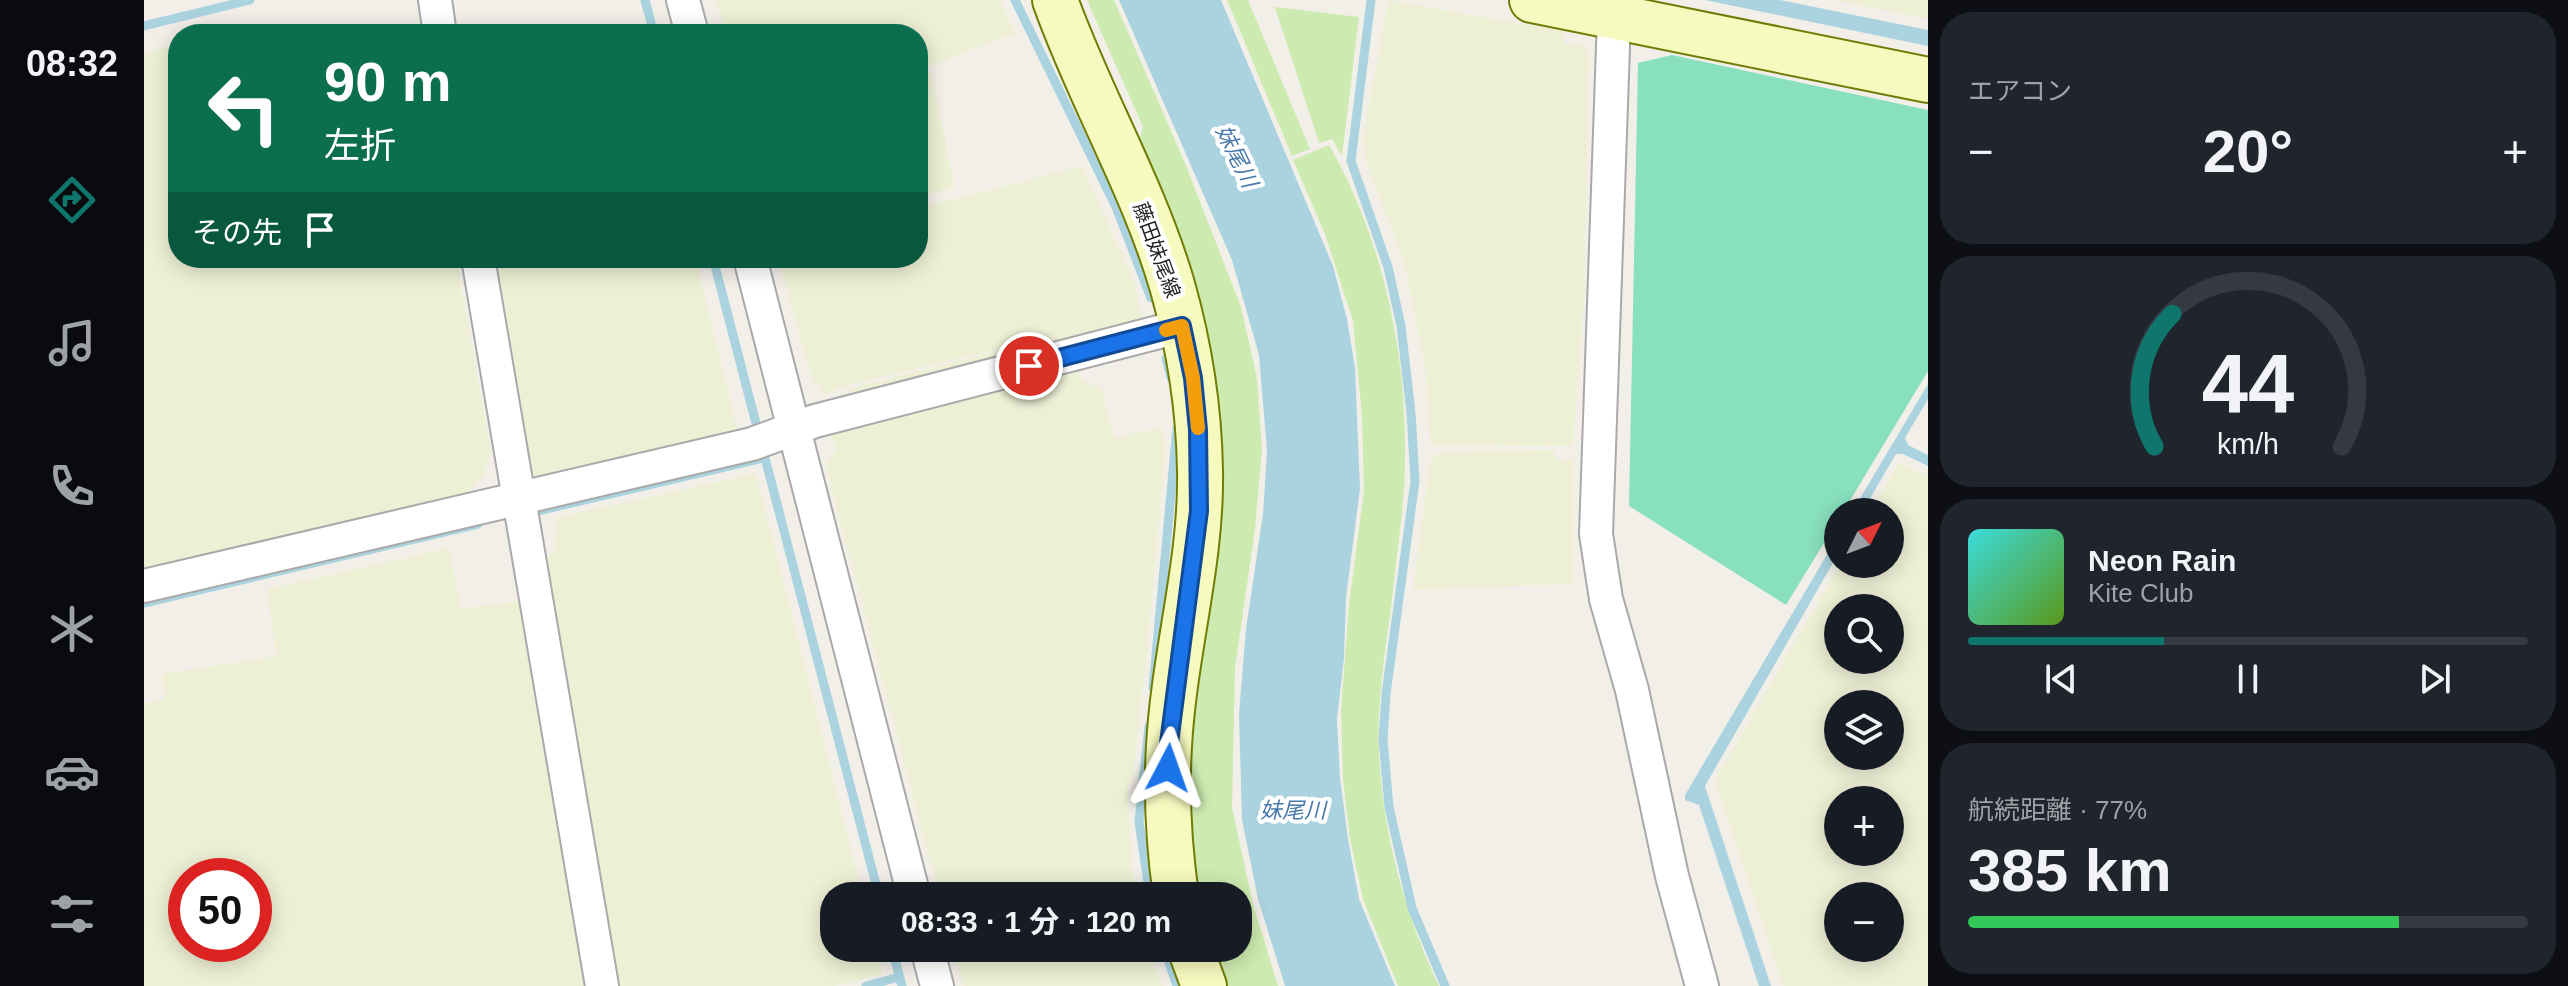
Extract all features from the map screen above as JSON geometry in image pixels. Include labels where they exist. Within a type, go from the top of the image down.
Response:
[{"type":"main road","name":"藤田妹尾線","points":[[1055,0],[1172,283],[1193,378],[1200,470],[1196,535],[1169,743],[1170,851],[1174,882]]},
{"type":"main road","points":[[1532,0],[1928,80]]},
{"type":"main road","points":[[1195,962],[1204,986]]},
{"type":"street","points":[[435,0],[439,24]]},
{"type":"street","points":[[683,0],[689,24]]},
{"type":"street","points":[[1614,18],[1596,534],[1606,599],[1632,690],[1672,876],[1702,986]]},
{"type":"street","points":[[480,268],[602,986]]},
{"type":"street","points":[[751,268],[771,438],[910,882]]},
{"type":"street","points":[[144,586],[771,438],[815,421],[1182,326]]},
{"type":"street","points":[[931,962],[937,986]]},
{"type":"green space","points":[[716,0],[1000,0],[1016,33],[928,66],[928,24],[722,24]]},
{"type":"green space","points":[[1087,0],[1114,0],[1185,163],[1241,307],[1257,378],[1262,449],[1255,529],[1235,668],[1232,808],[1248,882],[1193,882],[1186,744],[1224,480],[1135,156],[1143,127]]},
{"type":"green space","points":[[1227,0],[1248,0],[1310,149],[1292,156]]},
{"type":"green space","points":[[1388,0],[1562,31],[1565,43],[1586,45],[1589,54],[1584,301],[1573,446],[1431,445],[1425,369],[1405,265],[1367,165],[1363,138]]},
{"type":"green space","points":[[1833,0],[1928,0],[1928,19]]},
{"type":"green space","points":[[1275,7],[1359,17],[1342,156],[1332,139],[1319,143]]},
{"type":"green space","points":[[168,47],[168,268],[458,268],[491,453],[483,476],[464,497],[144,573],[144,53]]},
{"type":"green space","points":[[1672,55],[1928,110],[1928,371],[1851,498],[1824,498],[1824,543],[1786,605],[1629,506],[1638,63]]},
{"type":"green space","points":[[928,73],[931,73],[955,187],[928,194]]},
{"type":"green space","points":[[1329,145],[1348,181],[1377,258],[1388,298],[1402,379],[1404,491],[1381,688],[1379,752],[1385,812],[1397,872],[1416,931],[1439,986],[1398,986],[1363,899],[1350,839],[1343,779],[1341,710],[1349,604],[1364,491],[1362,417],[1353,321],[1325,234],[1293,160]]},
{"type":"green space","points":[[1082,166],[1135,283],[1142,322],[1016,353],[1013,345],[838,388],[824,397],[820,385],[813,384],[781,268],[928,268],[928,205]]},
{"type":"green space","points":[[489,268],[698,268],[738,433],[542,478],[530,473]]},
{"type":"green space","points":[[1009,348],[1012,358],[852,401],[849,389]]},
{"type":"green space","points":[[1076,366],[1080,377],[1094,387],[1101,386],[1113,434],[1118,437],[1162,427],[1166,447],[1148,642],[1133,775],[1127,790],[1135,882],[935,882],[825,464],[836,450],[829,430]]},
{"type":"green space","points":[[1554,450],[1556,459],[1573,460],[1573,584],[1413,590],[1433,456],[1441,452]]},
{"type":"green space","points":[[1899,462],[1928,476],[1928,986],[1783,986],[1715,780],[1832,578],[1904,578],[1904,498],[1878,498]]},
{"type":"green space","points":[[756,473],[859,882],[820,882],[820,962],[880,962],[883,974],[836,986],[612,986],[543,562],[555,550],[556,518]]},
{"type":"green space","points":[[449,548],[461,609],[518,601],[584,986],[144,986],[144,703],[164,699],[162,674],[276,656],[267,589]]},
{"type":"green space","points":[[1252,899],[1278,986],[1227,986],[1218,962],[1252,962]]},
{"type":"green space","points":[[957,962],[1154,962],[1163,986],[963,986]]},
{"type":"water","name":"妹尾川","points":[[1119,0],[1221,0],[1333,266],[1347,319],[1355,368],[1360,489],[1346,598],[1344,658],[1337,719],[1340,778],[1359,899],[1395,986],[1285,986],[1258,899],[1242,820],[1239,714],[1246,629],[1263,514],[1267,451],[1259,355],[1232,260]]},
{"type":"water","points":[[1705,0],[1780,0],[1928,30],[1928,46]]},
{"type":"water","points":[[1928,384],[1928,399],[1905,438],[1908,445],[1928,455],[1928,466],[1903,454],[1896,454],[1870,498],[1860,498]]},
{"type":"water","points":[[1824,560],[1824,578],[1705,786],[1771,986],[1759,986],[1699,805],[1685,800],[1685,795]]},
{"type":"waterway","points":[[144,26],[250,0]]},
{"type":"waterway","points":[[645,0],[651,24]]},
{"type":"waterway","points":[[1015,0],[1116,207],[1151,298]]},
{"type":"waterway","points":[[1371,0],[1351,161],[1388,267],[1401,326],[1415,481],[1386,694],[1383,739],[1389,807],[1412,908],[1445,986]]},
{"type":"waterway","points":[[716,268],[875,882]]},
{"type":"waterway","points":[[1166,358],[1171,378]]},
{"type":"waterway","points":[[1153,688],[1177,428]]},
{"type":"waterway","points":[[529,513],[764,458]]},
{"type":"waterway","points":[[144,603],[478,524]]},
{"type":"waterway","points":[[1148,882],[1139,822],[1149,726]]},
{"type":"waterway","points":[[896,962],[902,986]]},
{"type":"waterway","points":[[1169,962],[1177,986]]},
{"type":"waterway","points":[[866,986],[899,977]]},
{"type":"slow traffic","points":[[1166,330],[1182,326],[1193,378],[1198,428]]},
{"type":"route","points":[[1029,366],[1182,326],[1193,378],[1198,430],[1199,511],[1168,768]]}]
